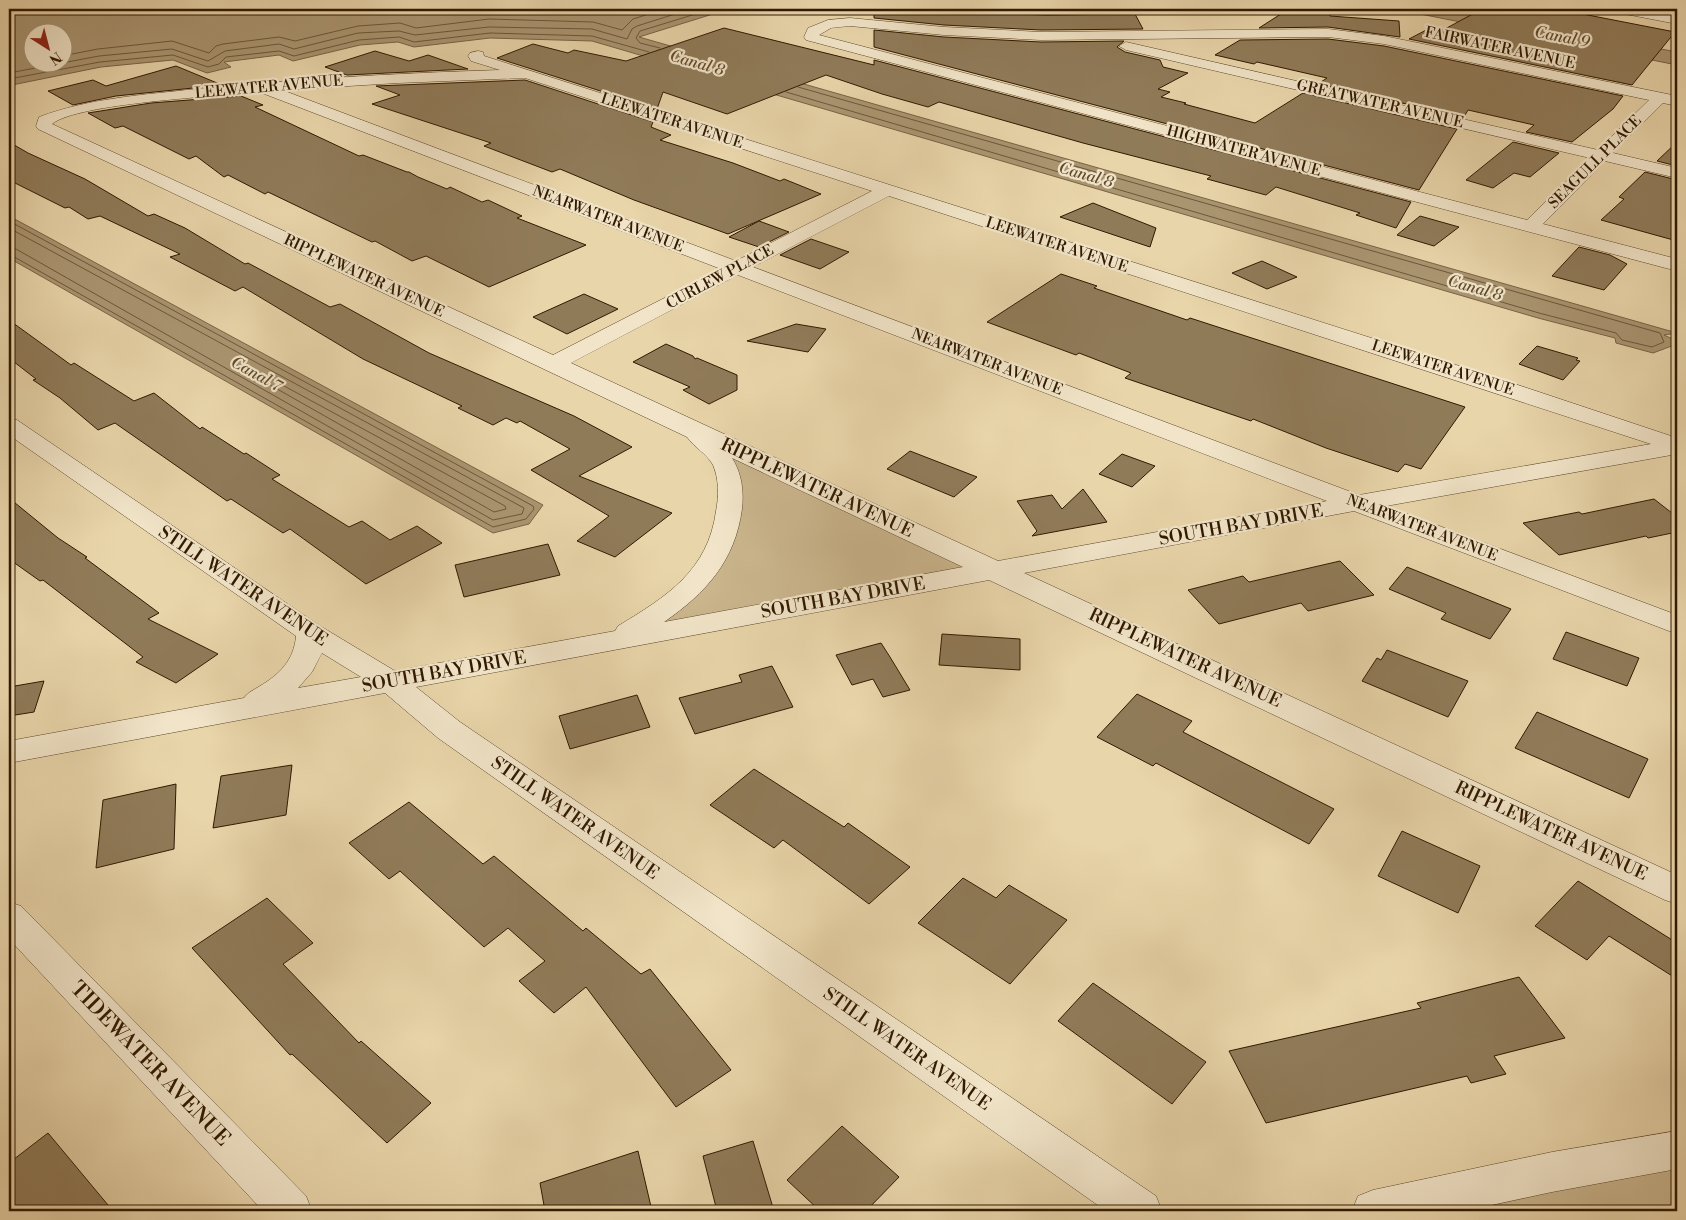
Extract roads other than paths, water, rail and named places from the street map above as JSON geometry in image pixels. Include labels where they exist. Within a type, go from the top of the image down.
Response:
[{"type":"street","points":[[1620,9],[1677,20]]},
{"type":"street","name":"FAIRWATER AVENUE","points":[[811,36],[813,31],[820,26],[850,22],[975,33],[1082,36],[1302,32],[1352,35],[1677,101]]},
{"type":"street","points":[[1179,58],[1172,45],[1185,34]]},
{"type":"street","name":"HIGHWATER AVENUE","points":[[811,36],[1677,265]]},
{"type":"street","name":"GREATWATER AVENUE","points":[[1082,36],[1677,173]]},
{"type":"street","name":"LEEWATER AVENUE","points":[[478,55],[475,56],[476,58],[1677,446]]},
{"type":"street","name":"LEEWATER AVENUE","points":[[45,120],[64,112],[94,106],[258,87],[395,77],[526,74]]},
{"type":"street","points":[[296,100],[326,82]]},
{"type":"street","name":"NEARWATER AVENUE","points":[[258,87],[1677,625]]},
{"type":"street","name":"SEAGULL PLACE","points":[[1531,226],[1660,98]]},
{"type":"street","name":"RIPPLEWATER AVENUE","points":[[45,120],[44,126],[69,138],[992,571],[1082,610],[1677,890]]},
{"type":"street","name":"CURLEW PLACE","points":[[553,364],[887,190]]},
{"type":"street","name":"LEEWATER AVENUE","points":[[1588,416],[1600,423],[1608,435],[1609,444],[1606,450],[1592,461]]},
{"type":"street","name":"STILL WATER AVENUE","points":[[9,425],[310,633],[390,681],[457,736],[1141,1211]]},
{"type":"street","name":"RIPPLEWATER AVENUE","points":[[614,640],[655,615],[694,587],[709,570],[729,521],[730,488],[725,468],[721,459],[691,429]]},
{"type":"street","name":"SOUTH BAY DRIVE","points":[[9,752],[1677,446]]},
{"type":"street","points":[[1260,466],[1278,480],[1283,499],[1280,507],[1261,521]]},
{"type":"street","points":[[237,710],[268,695],[293,677],[303,663],[311,646],[310,633]]},
{"type":"street","name":"TIDEWATER AVENUE","points":[[9,916],[291,1211]]},
{"type":"street","points":[[1373,1211],[1552,1172],[1677,1150]]},
{"type":"water","name":"Canal 8","points":[[9,9],[729,9],[639,37],[1677,333],[1664,335],[1677,341],[1677,344],[1653,353],[1616,343],[1615,338],[1538,318],[592,41],[490,38],[414,47],[398,42],[360,45],[293,61],[279,55],[224,62],[231,67],[207,73],[173,60],[101,67],[12,85],[9,83]]},
{"type":"water","name":"Canal 9","points":[[1395,9],[1449,9],[1677,52],[1677,65]]},
{"type":"water","name":"Canal 7","points":[[9,216],[543,505],[529,524],[493,533],[9,258]]}]
